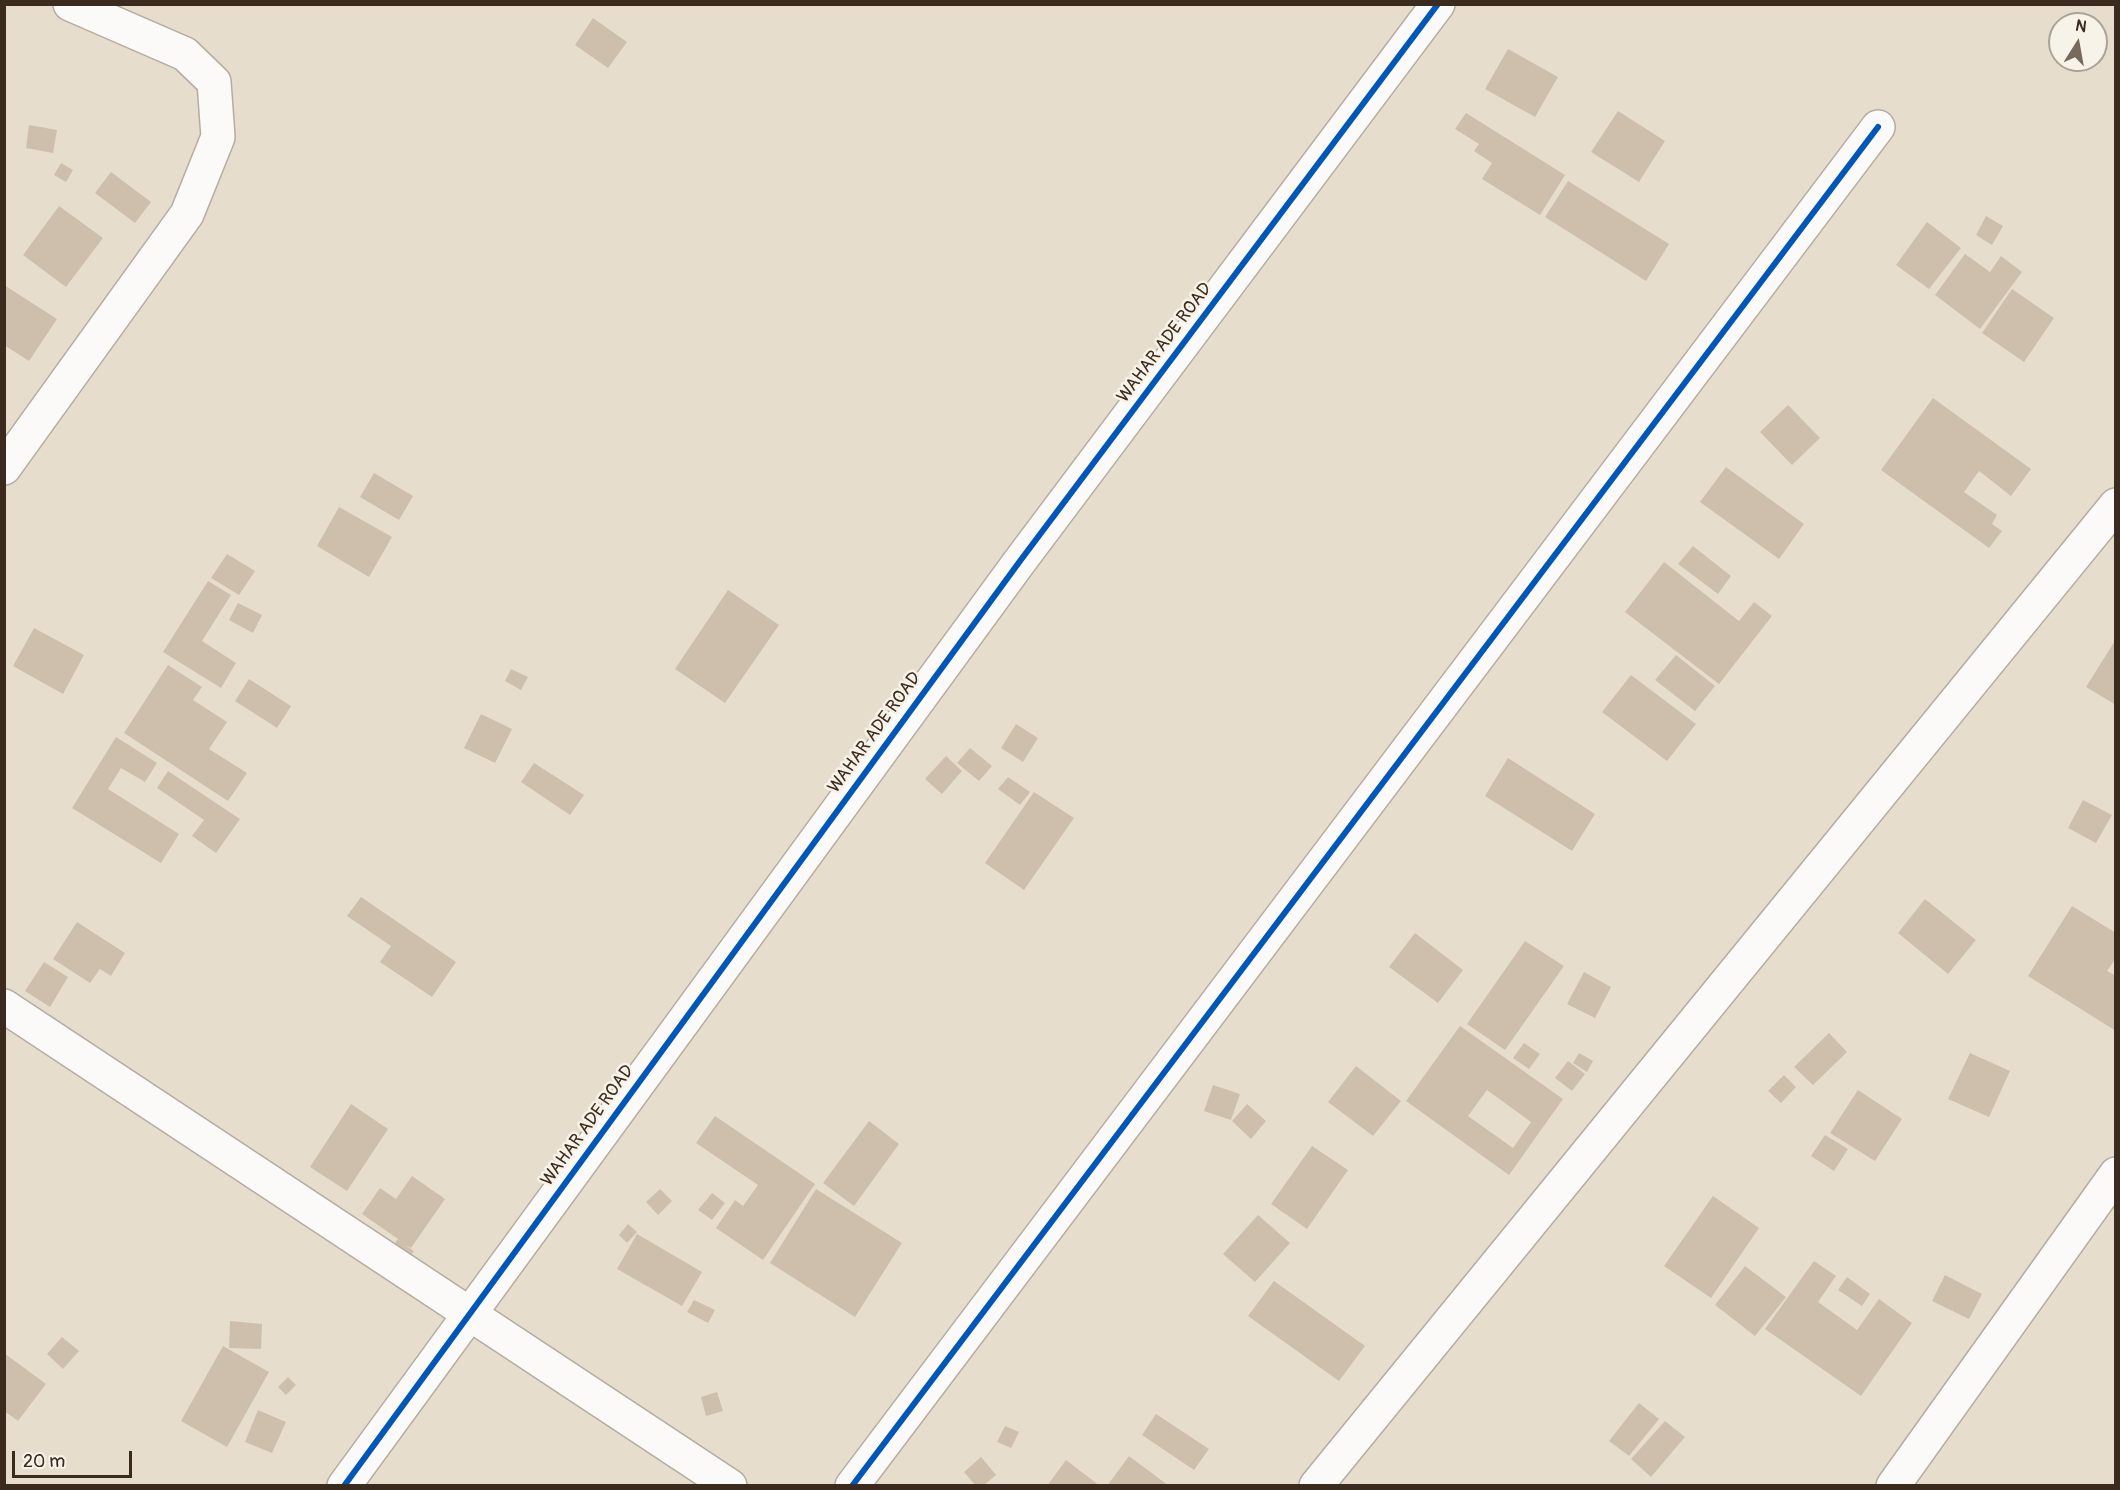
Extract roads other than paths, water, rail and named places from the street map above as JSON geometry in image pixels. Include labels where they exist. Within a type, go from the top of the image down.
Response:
[{"type":"street","points":[[4,468],[187,214],[218,137],[214,82],[185,54],[70,4]]},
{"type":"street","name":"WAHAR ADE ROAD","points":[[344,1485],[1020,561],[1438,4]]},
{"type":"street","points":[[852,1485],[1878,127]]},
{"type":"street","points":[[1316,1485],[2115,506]]},
{"type":"street","points":[[4,1006],[730,1485]]},
{"type":"street","points":[[1893,1485],[2115,1174]]}]
